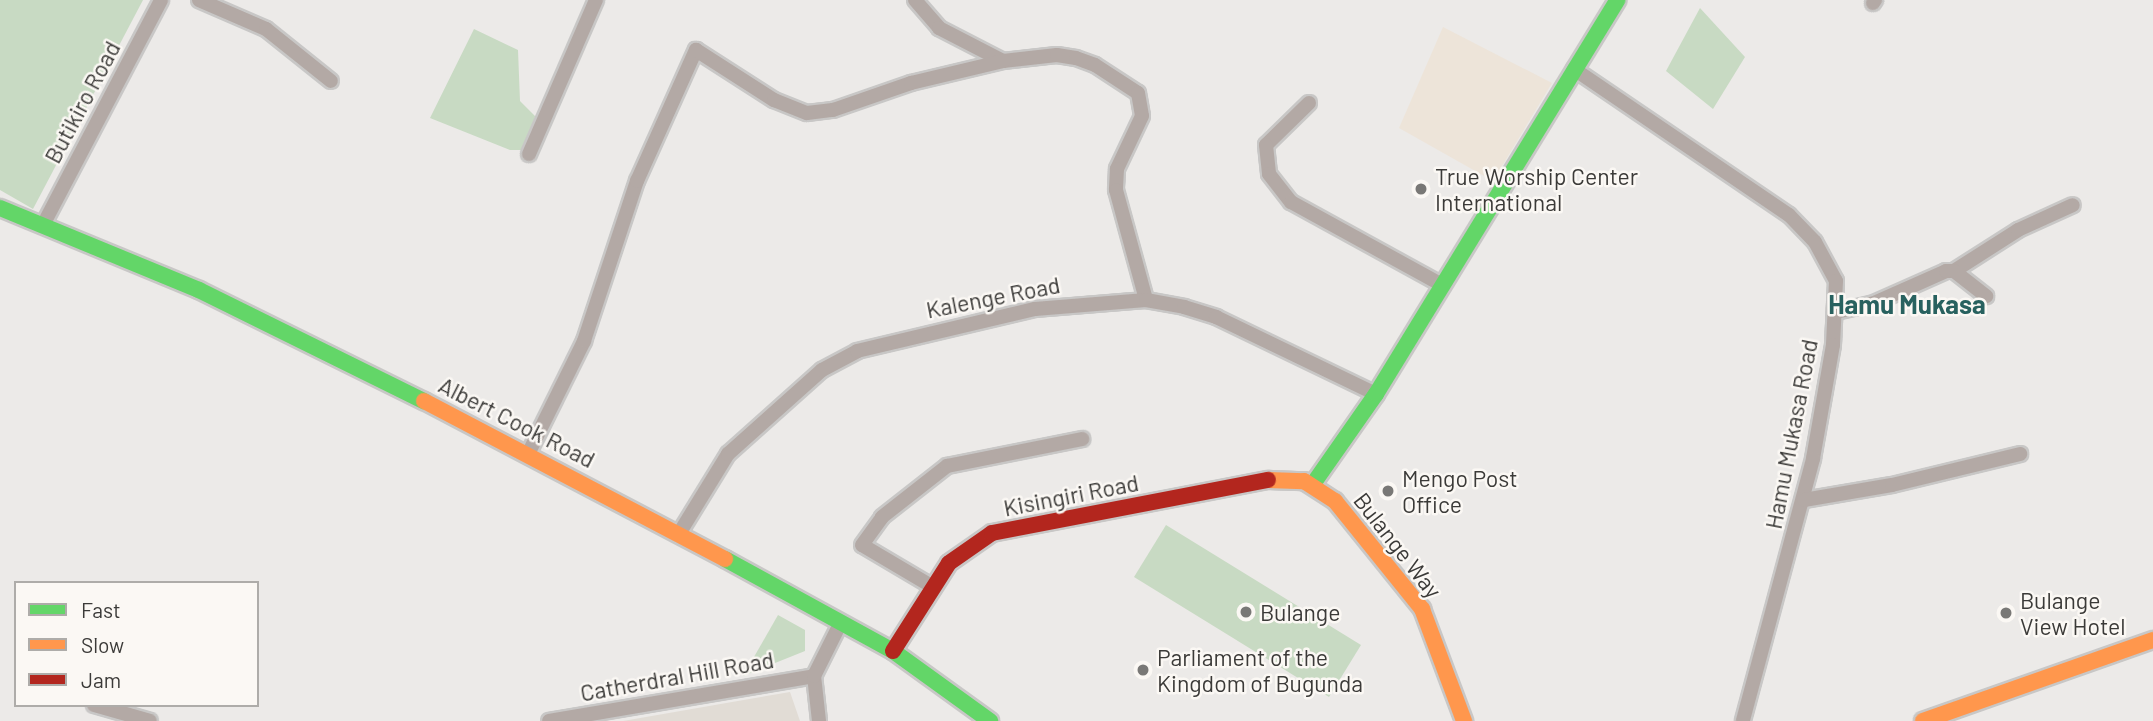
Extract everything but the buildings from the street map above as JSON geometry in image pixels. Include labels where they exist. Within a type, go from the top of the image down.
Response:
[{"type":"main road","points":[[1313,484],[1376,394],[1617,0]]},
{"type":"main road","name":"Albert Cook Road","points":[[0,208],[199,290],[529,452],[680,532],[892,651],[990,721]]},
{"type":"main road","name":"Kisingiri Road","points":[[892,651],[949,563],[969,545],[992,533],[1268,480],[1313,484]]},
{"type":"main road","name":"Bulange Way","points":[[1313,484],[1335,500],[1422,609],[1464,721]]},
{"type":"main road","points":[[1923,721],[2153,640]]},
{"type":"street","name":"Butikiro Road","points":[[43,225],[161,0]]},
{"type":"street","points":[[199,0],[266,29],[331,81]]},
{"type":"street","points":[[530,154],[596,0]]},
{"type":"street","points":[[915,0],[939,28],[1003,61]]},
{"type":"street","points":[[529,452],[584,341],[637,181],[696,50],[774,100],[807,113],[833,110],[911,83],[1003,61],[1057,55],[1095,65],[1138,93],[1142,116],[1117,169],[1116,190],[1146,300]]},
{"type":"street","name":"Hamu Mukasa Road","points":[[1574,69],[1789,215],[1831,265],[1836,312],[1804,500],[1743,721]]},
{"type":"street","points":[[1309,103],[1266,145],[1269,174],[1291,202],[1442,285]]},
{"type":"street","points":[[1836,312],[1872,304],[1954,271],[2018,230],[2073,205]]},
{"type":"street","points":[[1954,271],[1986,296]]},
{"type":"street","name":"Kalenge Road","points":[[680,532],[728,454],[822,370],[857,351],[1035,309],[1146,300],[1216,317],[1376,394]]},
{"type":"street","points":[[933,587],[862,545],[882,517],[947,467],[1082,439]]},
{"type":"street","points":[[1804,500],[1892,485],[2020,454]]},
{"type":"street","points":[[819,721],[814,676],[841,622]]},
{"type":"street","name":"Catherdral Hill Road","points":[[549,721],[814,676]]},
{"type":"street","points":[[101,707],[150,721]]},
{"type":"shaded area","points":[[1443,27],[1552,83],[1493,181],[1399,128]]},
{"type":"shaded area","points":[[790,692],[800,721],[623,721],[732,702]]},
{"type":"green space","points":[[0,0],[143,0],[33,209],[0,190]]},
{"type":"green space","points":[[1700,8],[1745,57],[1713,109],[1666,71]]},
{"type":"green space","points":[[474,29],[518,50],[520,101],[535,116],[533,138],[525,150],[510,150],[430,118]]},
{"type":"green space","points":[[1166,525],[1361,645],[1329,697],[1134,577]]},
{"type":"green space","points":[[778,615],[805,630],[805,651],[743,676]]},
{"type":"traffic: fast","points":[[1313,484],[1376,394],[1617,0]]},
{"type":"traffic: fast","points":[[0,208],[199,290],[424,401]]},
{"type":"traffic: fast","points":[[725,559],[893,651],[990,721]]},
{"type":"traffic: slow","points":[[424,401],[725,559]]},
{"type":"traffic: slow","points":[[1268,480],[1304,481],[1335,501],[1422,609],[1464,721]]},
{"type":"traffic: slow","points":[[1923,721],[2153,640]]},
{"type":"traffic: jam","points":[[893,651],[949,563],[992,533],[1268,480]]},
{"type":"place","name":"True Worship Center International","points":[[1421,189]]},
{"type":"place","name":"Mengo Post Office","points":[[1388,491]]},
{"type":"place","name":"Bulange","points":[[1246,612]]},
{"type":"place","name":"Bulange View Hotel","points":[[2006,613]]},
{"type":"place","name":"Parliament of the Kingdom of Bugunda","points":[[1143,670]]},
{"type":"district","name":"Hamu Mukasa","points":[[1907,304]]}]
